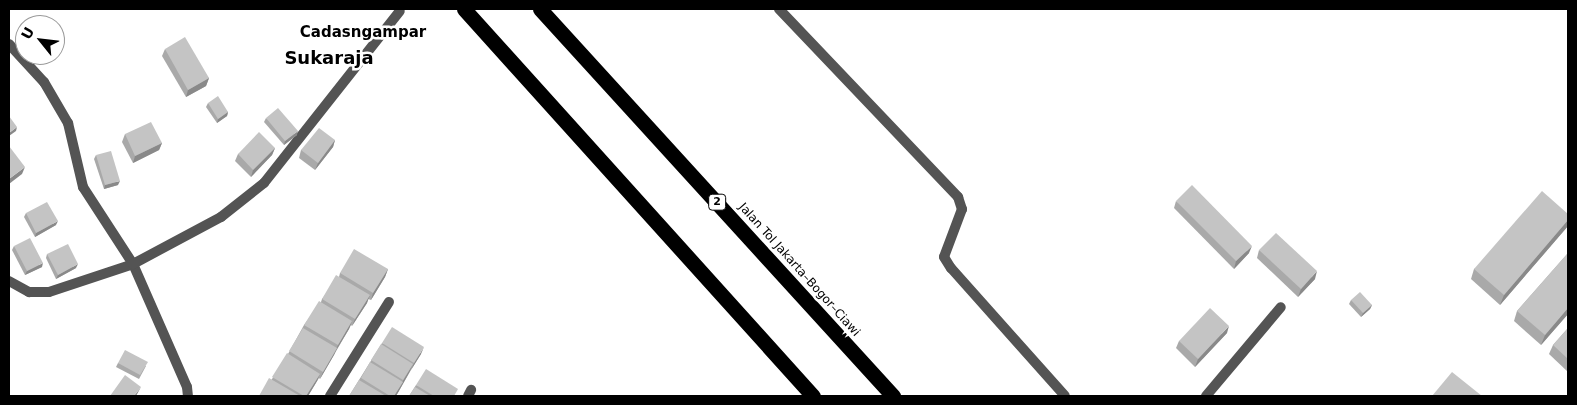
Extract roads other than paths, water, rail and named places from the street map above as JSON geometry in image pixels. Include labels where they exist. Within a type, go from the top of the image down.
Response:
[{"type":"highway","points":[[464,9],[812,396]]},
{"type":"highway","name":"Jalan Tol Jakarta–Bogor–Ciawi","points":[[540,9],[893,396]]},
{"type":"street","points":[[779,9],[958,196],[962,209],[944,257],[951,268],[1065,396]]},
{"type":"street","points":[[9,281],[29,292],[49,292],[133,264],[221,217],[264,183],[400,10]]},
{"type":"street","points":[[9,44],[44,82],[68,123],[84,187],[133,264],[186,387],[188,396]]},
{"type":"street","points":[[330,396],[389,302]]},
{"type":"street","points":[[1206,396],[1281,307]]},
{"type":"district","name":"Cadasngampar","points":[[363,33]]},
{"type":"district","name":"Sukaraja","points":[[329,58]]}]
